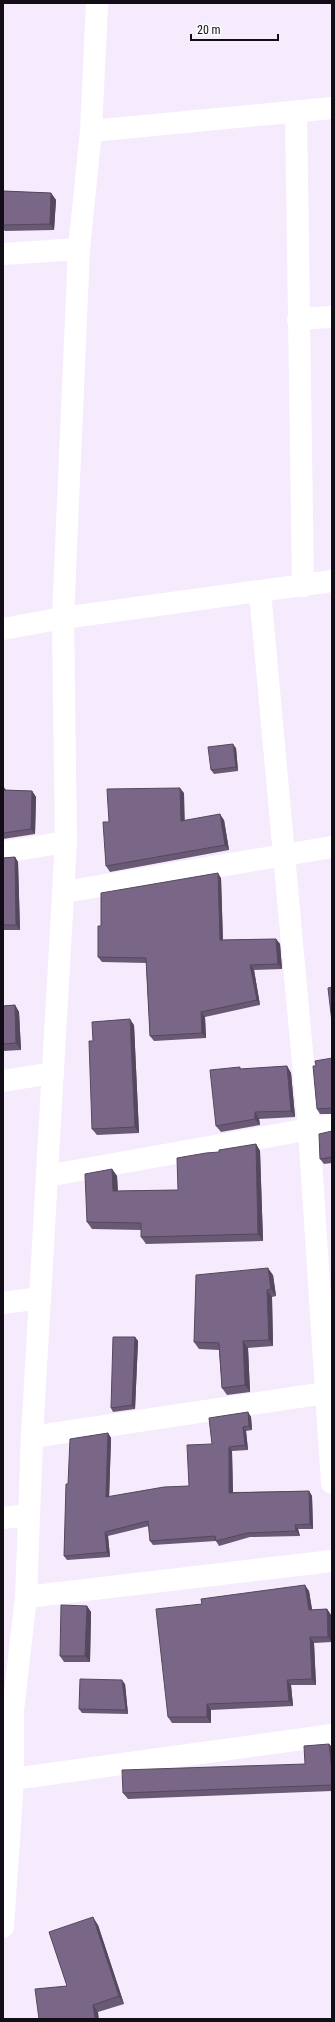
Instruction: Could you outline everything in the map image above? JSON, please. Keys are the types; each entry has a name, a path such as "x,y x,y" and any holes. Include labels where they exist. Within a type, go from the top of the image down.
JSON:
{"street":[{"path":"3,1918 13,1779 8,1711 26,1597 32,1437 64,892 66,842 63,618 79,249 91,131 97,3"},
{"path":"91,131 332,108"},
{"path":"296,112 298,319 304,586"},
{"path":"3,254 79,249"},
{"path":"298,319 332,317"},
{"path":"3,629 63,618 332,581"},
{"path":"260,592 309,1129 329,1393 332,1483"},
{"path":"3,852 66,842"},
{"path":"64,892 332,847"},
{"path":"3,1081 53,1072"},
{"path":"47,1176 332,1125"},
{"path":"3,1304 40,1298"},
{"path":"32,1437 329,1393"},
{"path":"3,1518 28,1515"},
{"path":"26,1597 332,1561"},
{"path":"13,1779 332,1735"}],"building":[{"path":"3,191 51,193 50,224 3,225"},
{"path":"233,744 236,767 211,770 208,747"},
{"path":"180,788 181,821 220,814 225,845 106,866 103,822 109,822 107,789"},
{"path":"3,790 32,791 31,829 3,833"},
{"path":"15,857 16,925 3,925 3,858"},
{"path":"218,873 220,940 276,939 278,964 250,965 257,1000 201,1012 202,1033 150,1036 146,958 98,957 98,926 101,926 101,893"},
{"path":"332,987 332,1022 328,988"},
{"path":"15,1005 16,1043 3,1044 3,1006"},
{"path":"130,1019 135,1127 92,1129 89,1041 93,1041 92,1022"},
{"path":"332,1058 332,1108 317,1109 313,1066 316,1066 315,1061"},
{"path":"287,1066 291,1111 255,1112 255,1119 216,1126 210,1070 240,1067 240,1069"},
{"path":"332,1131 332,1157 320,1159 319,1134"},
{"path":"256,1144 258,1234 141,1237 141,1223 87,1222 85,1174 112,1169 113,1191 178,1190 177,1158 219,1152 219,1150"},
{"path":"268,1268 271,1289 267,1290 269,1340 243,1341 245,1385 222,1388 219,1343 194,1342 196,1275"},
{"path":"113,1337 135,1337 132,1405 111,1408"},
{"path":"248,1412 249,1426 243,1427 245,1445 229,1447 229,1493 309,1491 310,1524 295,1525 296,1531 247,1533 216,1541 215,1536 150,1541 148,1521 105,1532 107,1552 64,1556 66,1484 68,1484 70,1439 108,1433 106,1497 164,1487 189,1486 187,1445 212,1444 209,1418"},
{"path":"305,1585 309,1610 327,1609 328,1637 310,1637 312,1679 287,1680 289,1701 207,1704 207,1717 168,1717 156,1609 202,1604 201,1599"},
{"path":"61,1605 87,1606 85,1656 60,1656"},
{"path":"80,1679 122,1680 126,1710 79,1709"},
{"path":"329,1744 332,1785 123,1793 122,1770 305,1764 304,1746"},
{"path":"93,1917 119,1996 93,2005 95,2019 39,2019 35,1989 67,1986 49,1932"}]}
